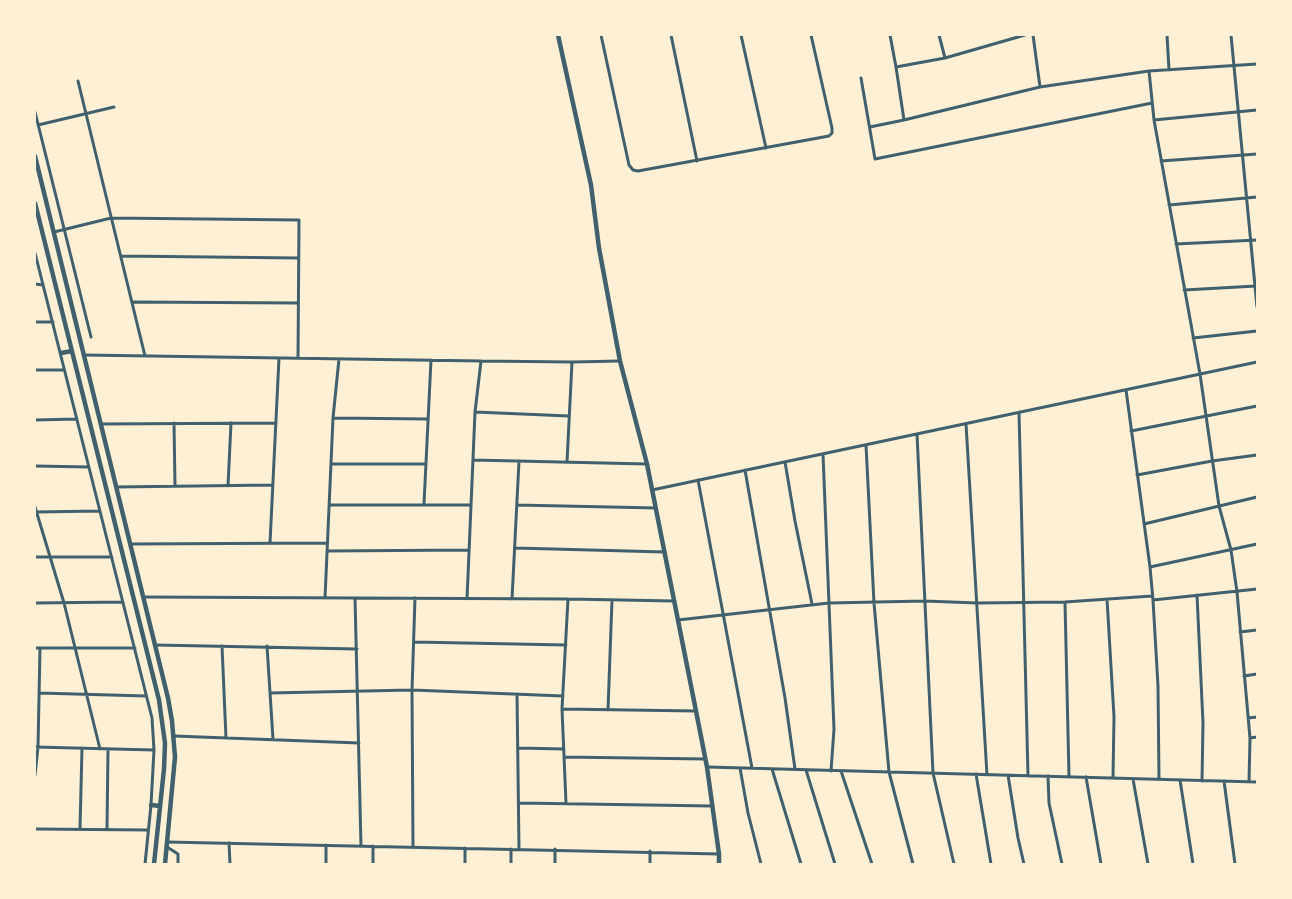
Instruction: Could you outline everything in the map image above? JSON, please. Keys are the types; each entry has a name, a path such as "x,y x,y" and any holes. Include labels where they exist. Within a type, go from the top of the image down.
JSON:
{"street":[{"path":"558,35 591,185 599,248 620,361 647,464 707,767 719,864"},
{"path":"601,35 630,165 633,170 638,172 829,136 832,133 812,35"},
{"path":"671,35 697,161"},
{"path":"742,35 766,148"},
{"path":"890,35 904,120"},
{"path":"940,35 944,58"},
{"path":"896,67 944,58 1025,35"},
{"path":"1033,35 1040,86"},
{"path":"1167,35 1170,70"},
{"path":"1231,35 1257,307"},
{"path":"870,127 1040,86 1149,71 1257,64"},
{"path":"1149,71 1154,120 1200,374 1219,506 1231,550 1237,592 1250,738 1249,782"},
{"path":"860,78 870,127 874,159 1152,103"},
{"path":"78,81 145,356"},
{"path":"38,125 114,108"},
{"path":"1154,120 1257,110"},
{"path":"35,112 91,337"},
{"path":"1161,161 1257,154"},
{"path":"35,156 168,698 174,736 174,764 165,864"},
{"path":"1169,204 1257,197"},
{"path":"35,203 159,700 165,743 155,862"},
{"path":"54,232 111,218 299,220 298,358"},
{"path":"1176,244 1257,240"},
{"path":"35,253 152,718 154,750 145,864"},
{"path":"121,256 298,258"},
{"path":"35,284 43,285"},
{"path":"1184,290 1256,286"},
{"path":"132,302 298,303"},
{"path":"35,322 53,322"},
{"path":"1193,338 1257,331"},
{"path":"61,353 72,351"},
{"path":"83,355 481,361 620,361"},
{"path":"270,543 279,358"},
{"path":"325,598 333,418 339,359"},
{"path":"424,504 431,360"},
{"path":"466,599 475,412 481,361"},
{"path":"567,462 572,362"},
{"path":"652,490 1257,362"},
{"path":"35,370 65,370"},
{"path":"1126,390 1150,567 1158,686 1160,779"},
{"path":"1131,431 1257,406"},
{"path":"475,412 569,416"},
{"path":"1019,412 1028,776"},
{"path":"88,417 96,432 99,433 102,430"},
{"path":"35,420 77,418"},
{"path":"333,418 428,420"},
{"path":"174,423 175,486"},
{"path":"228,486 232,423"},
{"path":"100,424 276,423"},
{"path":"966,424 987,775"},
{"path":"917,434 933,773 954,864"},
{"path":"866,444 874,603 889,772 913,864"},
{"path":"823,454 834,729 832,770"},
{"path":"1137,475 1257,455"},
{"path":"99,460 101,456 105,456 113,475"},
{"path":"473,460 647,464"},
{"path":"512,599 519,461"},
{"path":"785,462 812,604"},
{"path":"331,464 426,464"},
{"path":"35,466 89,467"},
{"path":"745,470 785,698 795,770"},
{"path":"698,480 752,768"},
{"path":"116,487 273,485"},
{"path":"1144,524 1257,497"},
{"path":"329,504 471,505"},
{"path":"517,505 656,508"},
{"path":"35,507 64,603 100,748"},
{"path":"36,512 100,511"},
{"path":"130,544 327,543"},
{"path":"1150,567 1257,544"},
{"path":"515,548 665,552"},
{"path":"327,551 469,550"},
{"path":"35,557 112,557"},
{"path":"678,620 829,603 925,601 977,603 1065,602 1197,595 1257,589"},
{"path":"1197,595 1203,723 1202,780"},
{"path":"143,597 674,601"},
{"path":"355,598 362,846"},
{"path":"413,846 412,690 415,598"},
{"path":"566,803 562,709 568,599"},
{"path":"1107,599 1114,717 1113,778"},
{"path":"608,710 612,600"},
{"path":"35,603 123,602"},
{"path":"1065,602 1069,777"},
{"path":"1240,632 1257,630"},
{"path":"414,642 566,646"},
{"path":"155,645 357,648"},
{"path":"222,646 226,738"},
{"path":"267,646 274,739"},
{"path":"35,648 135,648"},
{"path":"35,776 40,648"},
{"path":"1244,676 1257,674"},
{"path":"270,693 412,690 563,696"},
{"path":"39,692 146,696"},
{"path":"517,694 519,849"},
{"path":"562,709 696,711"},
{"path":"1248,718 1257,717"},
{"path":"174,736 359,743"},
{"path":"1250,738 1257,737"},
{"path":"37,747 154,750"},
{"path":"80,829 82,748"},
{"path":"518,748 564,749"},
{"path":"107,830 108,749"},
{"path":"564,757 705,759"},
{"path":"707,767 1257,782"},
{"path":"740,768 748,813 761,864"},
{"path":"772,769 801,864"},
{"path":"806,770 835,864"},
{"path":"841,771 872,864"},
{"path":"976,774 990,864"},
{"path":"1008,775 1024,864"},
{"path":"1048,776 1049,803 1062,864"},
{"path":"1086,777 1101,864"},
{"path":"1134,779 1148,864"},
{"path":"1180,780 1193,864"},
{"path":"1224,781 1235,864"},
{"path":"519,803 712,806"},
{"path":"151,805 160,806"},
{"path":"35,829 148,830"},
{"path":"167,844 229,843 413,846 719,854"},
{"path":"229,843 230,864"},
{"path":"167,844 178,854 178,864"},
{"path":"326,845 326,864"},
{"path":"373,846 373,864"},
{"path":"465,848 465,864"},
{"path":"511,848 511,864"},
{"path":"555,849 556,864"},
{"path":"650,851 650,864"}]}
